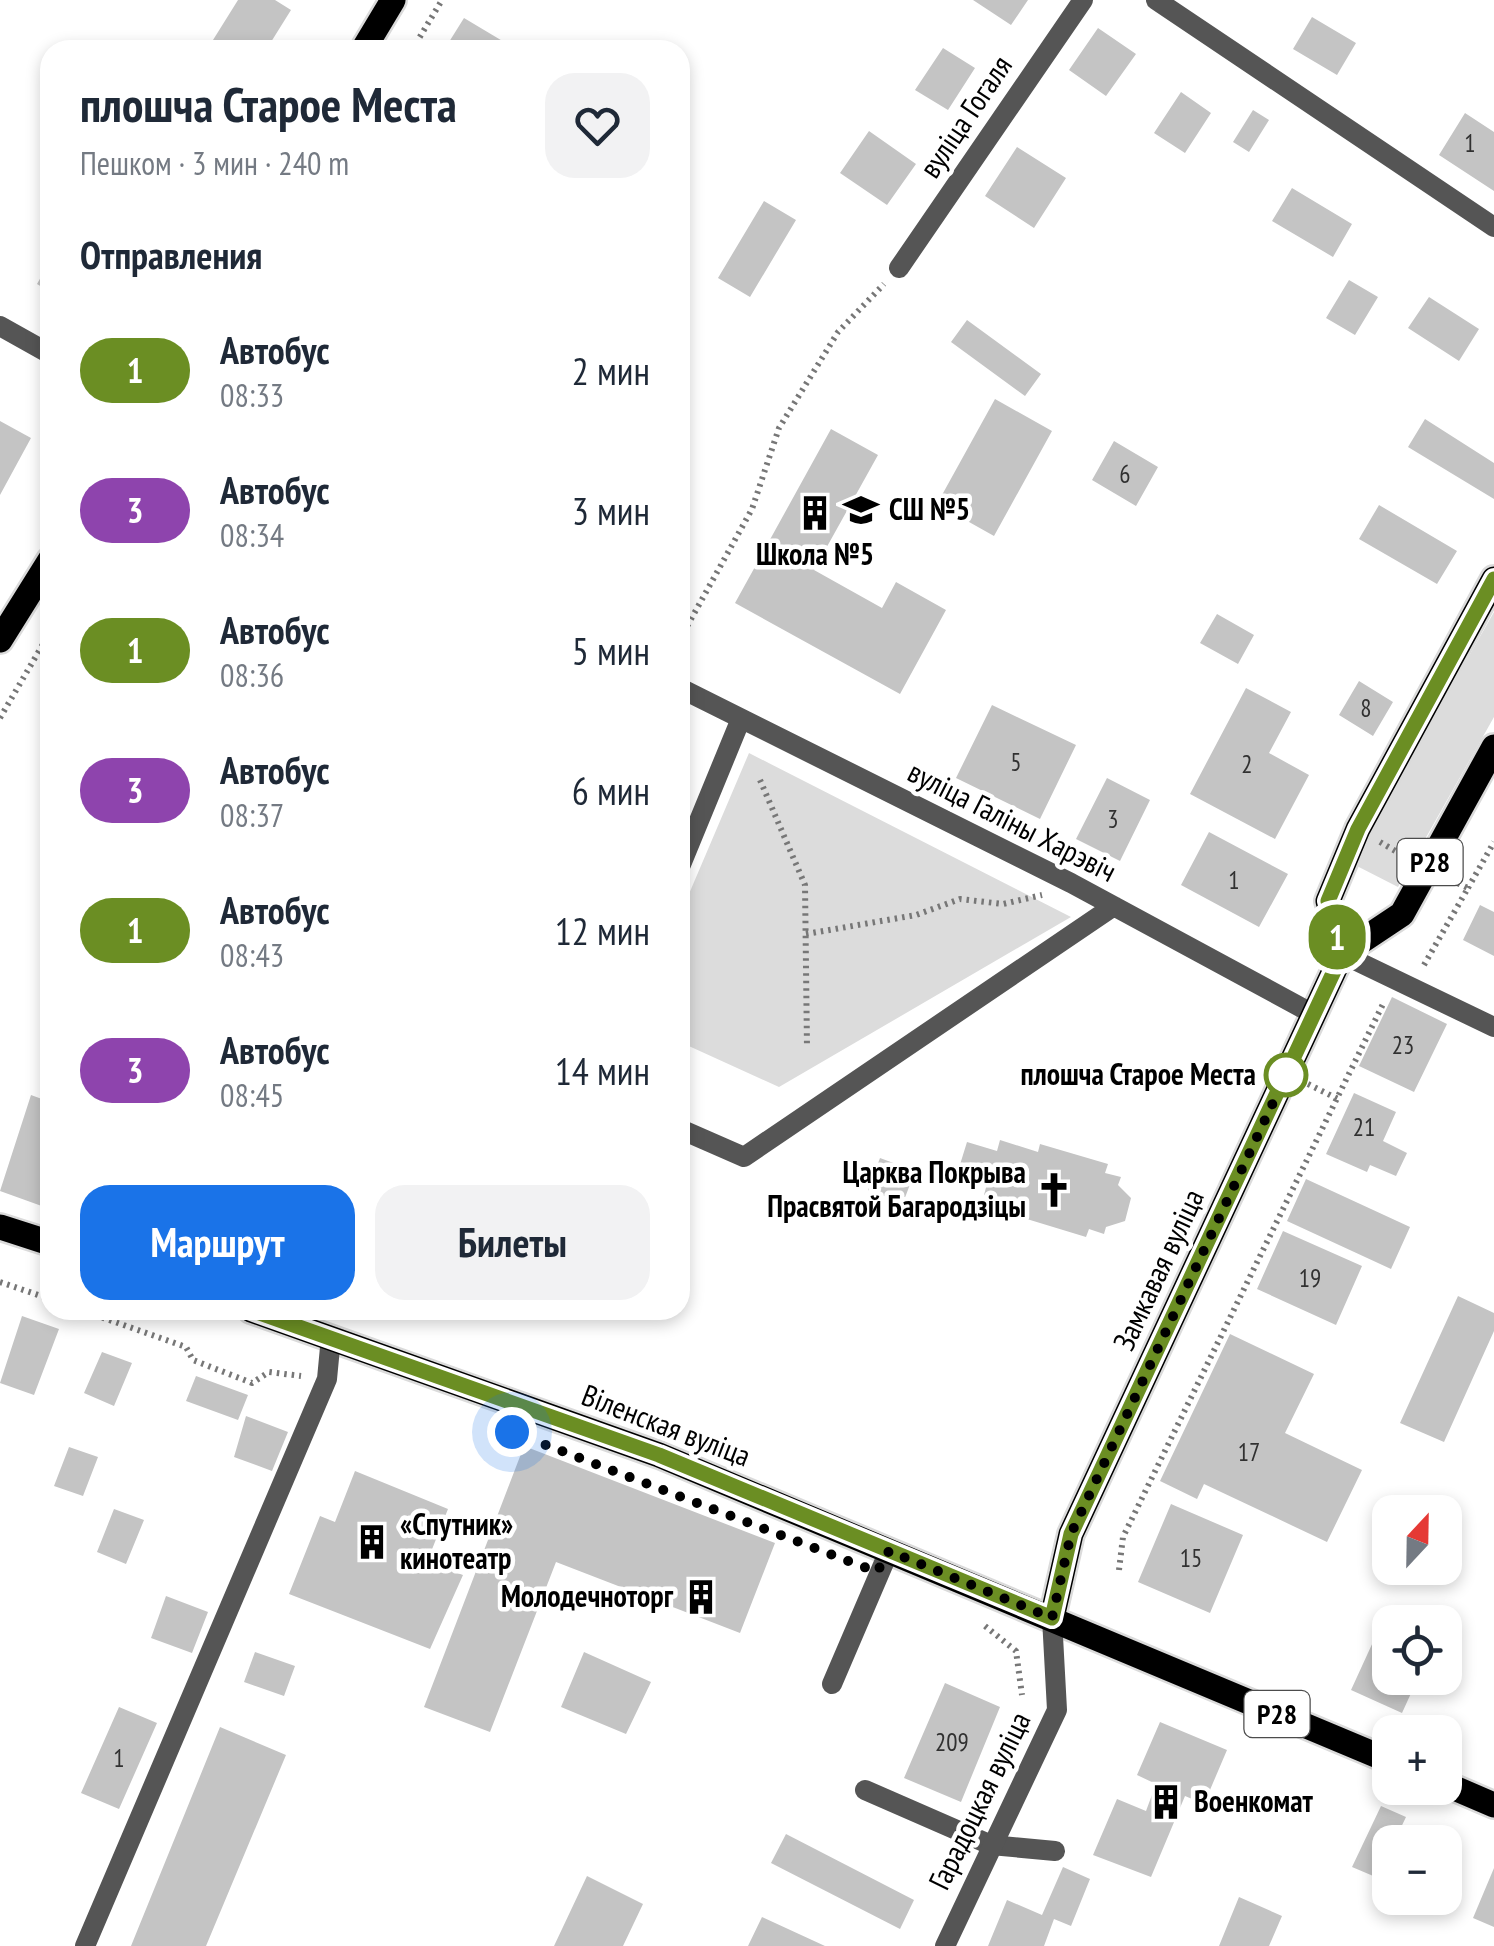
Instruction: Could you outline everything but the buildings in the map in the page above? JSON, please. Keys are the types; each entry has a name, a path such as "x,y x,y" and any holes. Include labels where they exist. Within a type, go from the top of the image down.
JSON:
{"main road":[{"path":"368,40 393,0"},
{"path":"0,640 40,576"},
{"name":"Р28","path":"1494,578 1358,829 1328,901 1342,954 1402,914 1494,748"},
{"name":"Замкавая вуліца","path":"1052,1618 1071,1534 1342,954"},
{"path":"0,1227 40,1240"},
{"name":"Віленская вуліца","path":"280,1320 659,1455 1052,1618"},
{"name":"Р28","path":"1052,1618 1372,1753"},
{"path":"1462,1791 1494,1804"}],"street":[{"name":"вуліца Гогаля","path":"899,268 1083,0"},
{"path":"1156,0 1494,227"},
{"path":"0,326 40,348"},
{"name":"вуліца Галіны Харэвіч","path":"690,694 1071,882 1315,1015"},
{"path":"690,843 740,721"},
{"path":"690,1134 744,1158 816,1104 1114,906"},
{"path":"1342,954 1494,1027"},
{"path":"85,1946 328,1379 330,1337"},
{"path":"832,1684 889,1551"},
{"name":"Гарадоцкая вуліца","path":"944,1946 1057,1710 1052,1618"},
{"path":"865,1790 991,1845 1055,1850"}],"path":[{"path":"418,40 442,0"},
{"path":"690,622 752,509 779,428 838,332 899,268"},
{"path":"0,718 40,649"},
{"path":"760,780 805,885 807,1048"},
{"path":"1358,829 1426,868"},
{"path":"1468,888 1494,842"},
{"path":"805,934 916,915 960,899 1003,904 1031,900 1071,882"},
{"path":"1118,1570 1123,1537 1338,1100"},
{"path":"0,1282 40,1296"},
{"path":"109,1320 186,1347 193,1360 252,1383 269,1372 328,1379"},
{"path":"972,1614 1016,1651 1022,1695"}],"shaded area":[{"path":"1494,612 1494,717 1398,887 1351,863"},
{"path":"749,753 1071,917 779,1087 690,1047 690,892"}],"bus line":[{"name":"1","path":"280,1320 659,1455 1052,1618 1071,1534 1342,954 1328,901 1358,829 1428,693 1494,579"}],"place":[{"name":"СШ №5","path":"861,510"},
{"name":"Школа №5","path":"815,513"},
{"name":"плошча Старое Места","path":"1286,1075"},
{"name":"Царква Покрыва Прасвятой Багародзіцы","path":"1054,1190"},
{"name":"«Спутник» кинотеатр","path":"372,1542"},
{"name":"Молодечноторг","path":"701,1597"},
{"name":"Военкомат","path":"1166,1802"}],"route":[{"path":"512,1432 581,1455 877,1572 889,1551 1052,1618 1071,1534 1286,1075"}]}
